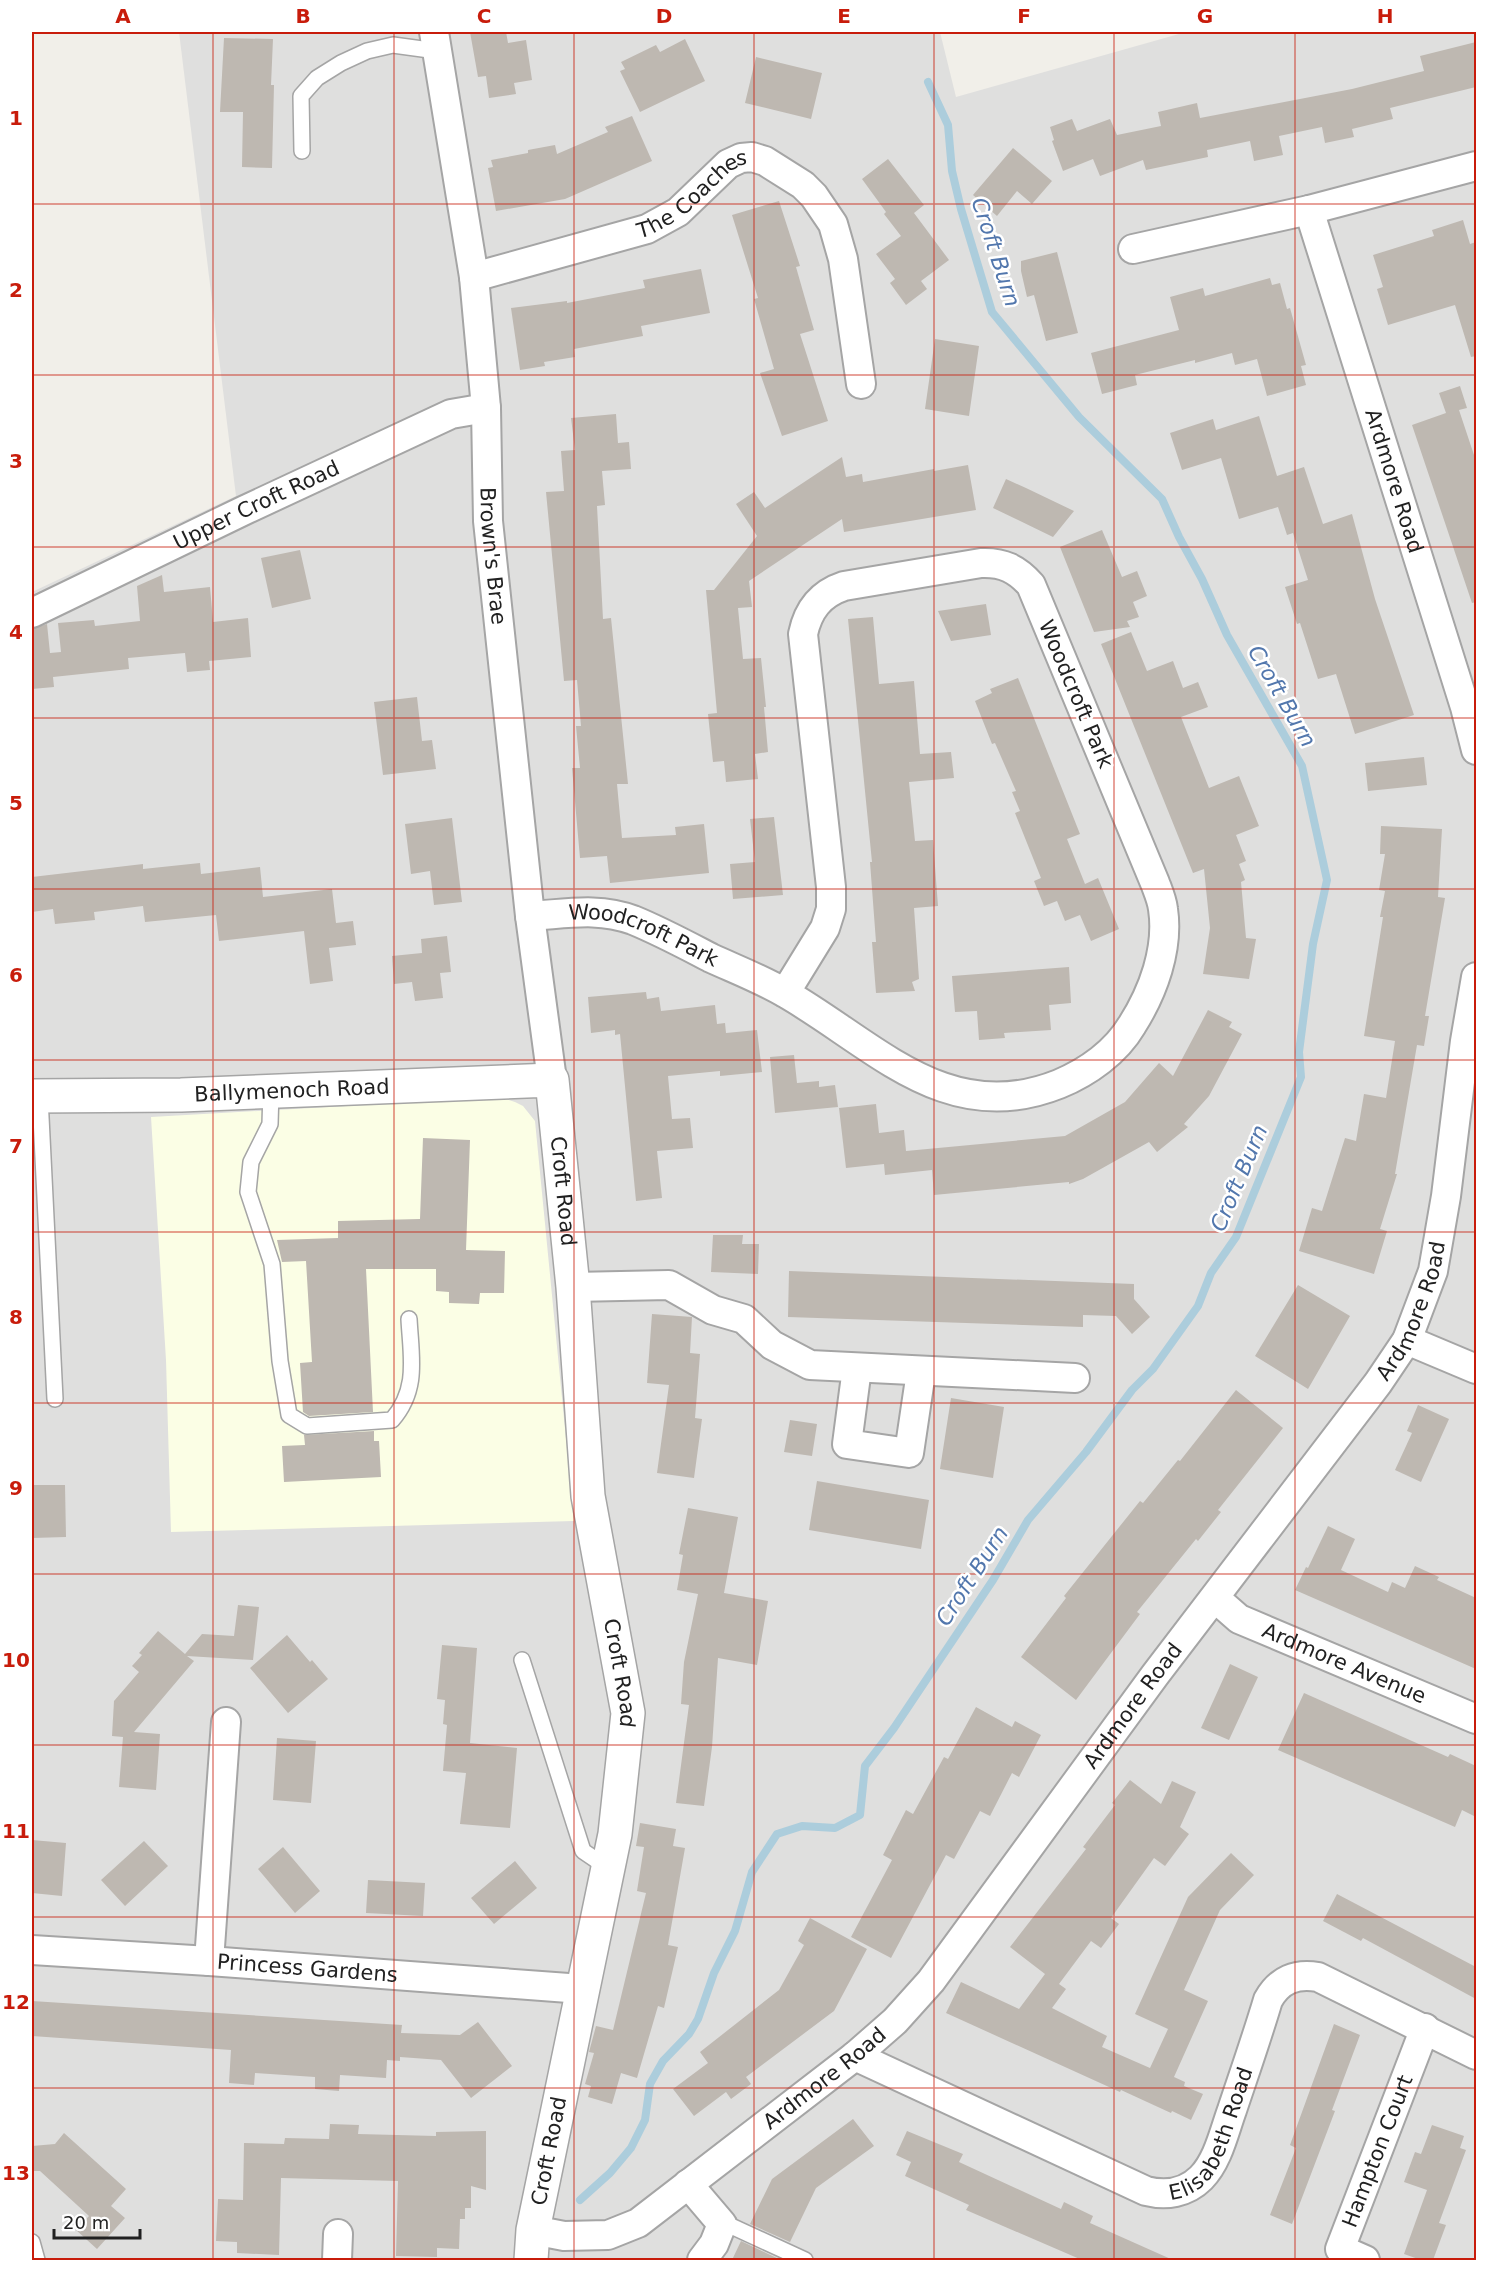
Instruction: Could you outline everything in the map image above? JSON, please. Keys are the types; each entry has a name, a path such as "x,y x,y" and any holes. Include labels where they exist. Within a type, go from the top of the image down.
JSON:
{"street":[{"name":"Brown's Brae","path":"436,41 474,277 486,408 488,521 530,916 552,1080"},
{"name":"The Coaches","path":"474,277 647,229 678,212 728,164 741,158 752,157 765,161 803,185 814,196 833,224 843,259 861,384"},
{"path":"1133,249 1309,210 1476,166"},
{"name":"Ardmore Road","path":"1309,210 1471,706 1476,750"},
{"name":"Upper Croft Road","path":"32,613 450,414 486,408"},
{"name":"Woodcroft Park","path":"530,916 600,911 633,920 784,993 917,1077 941,1088 966,1095 993,1097 1045,1090 1084,1071 1112,1050 1129,1030 1143,1008 1153,985 1165,933 1163,907 1036,597 1027,580 1012,568 1002,564 981,563 844,586 824,596 810,613 803,634 831,887 831,909 825,928 784,993"},
{"name":"Ardmore Road","path":"532,2245 564,2236 608,2235 638,2223 855,2056 895,2021 931,1981 1155,1675 1378,1383 1407,1340 1432,1271 1446,1196 1465,1041 1476,977"},
{"name":"Ballymenoch Road","path":"38,1106 271,1091 552,1080"},
{"name":"Croft Road","path":"532,2245 615,1834 628,1713 588,1496 573,1287 552,1080"},
{"path":"573,1287 669,1285 713,1310 744,1319 772,1345 810,1365 1075,1378"},
{"path":"1407,1340 1476,1369"},
{"path":"857,1368 847,1444 909,1453 921,1372"},
{"name":"Ardmore Avenue","path":"1215,1598 1239,1619 1476,1719"},
{"path":"208,1961 226,1722"},
{"name":"Princess Gardens","path":"32,1950 582,1989"},
{"name":"Elisabeth Road","path":"855,2056 1146,2191 1169,2193 1192,2186 1209,2168 1222,2138 1268,2000 1273,1992 1288,1979 1318,1977 1476,2055"},
{"name":"Hampton Court","path":"1365,2260 1340,2250 1425,2028"},
{"path":"688,2184 722,2224 714,2244 702,2260"}],"lane":[{"path":"302,151 301,96 317,78 367,51 393,45 436,41"},
{"path":"271,1091 270,1124 251,1162 248,1192 272,1264 280,1361 289,1415 307,1426 392,1420 400,1411 412,1384 409,1319"},
{"path":"32,1140 38,1106"},
{"path":"38,1106 55,1399"},
{"path":"522,1660 583,1851 608,1868"},
{"path":"718,2220 806,2260"},
{"path":"32,2242 38,2260"}],"shaded area":[{"path":"179,32 940,32 956,97 1186,32 1476,32 1476,2260 32,2260 32,592 236,496"},
{"path":"503,1098 523,1106 535,1121 574,1521 171,1532 166,1360 151,1117"}],"building":[{"path":"470,32 506,32 508,43 526,40 532,80 514,83 516,94 489,98 486,76 478,77"},
{"path":"224,38 273,39 272,168 242,167 243,112 220,112"},
{"path":"685,39 705,81 640,112 620,71 625,69 621,62 656,45 660,52"},
{"path":"1476,42 1476,87 1390,108 1393,119 1352,129 1354,137 1325,143 1322,127 1279,136 1283,155 1254,161 1250,141 1207,150 1208,157 1146,170 1143,160 1100,176 1093,159 1063,171 1052,141 1054,140 1050,127 1072,119 1077,131 1110,119 1117,135 1161,126 1158,112 1197,103 1200,118 1352,89 1424,71 1420,56"},
{"path":"756,57 822,73 811,119 745,103"},
{"path":"632,116 652,161 565,199 496,211 488,168 493,167 491,160 555,145 557,154 608,132 605,127"},
{"path":"1013,148 1052,181 1032,204 1017,191 997,216 973,195"},
{"path":"888,159 924,205 914,213 949,260 921,281 927,289 906,305 890,283 895,279 876,254 901,236 862,179"},
{"path":"779,201 800,266 796,267 814,330 800,334 828,421 782,436 760,373 774,369 754,299 758,298 732,215"},
{"path":"1463,220 1470,244 1476,242 1476,356 1471,357 1455,305 1388,325 1377,289 1383,287 1373,255 1434,236 1432,230"},
{"path":"1057,252 1078,333 1046,341 1034,295 1027,297 1021,261"},
{"path":"701,269 710,313 641,326 643,336 574,349 575,357 544,362 545,366 520,370 511,308 567,301 567,303 645,288 643,280"},
{"path":"1270,278 1272,285 1280,283 1287,309 1290,308 1306,365 1301,366 1306,385 1267,396 1257,359 1235,365 1232,353 1135,375 1137,385 1102,394 1091,353 1179,330 1170,297 1203,288 1205,296"},
{"path":"935,339 979,346 969,416 925,409"},
{"path":"1460,386 1467,408 1459,410 1476,461 1476,602 1472,603 1412,425 1446,413 1439,393"},
{"path":"616,414 618,443 629,442 631,469 602,471 605,505 597,506 603,619 611,618 628,784 617,784 622,838 676,835 675,827 704,824 709,873 610,883 607,856 580,858 572,768 580,768 576,726 581,726 577,680 564,681 546,492 564,491 561,451 575,450 571,418"},
{"path":"1259,416 1277,476 1304,467 1323,524 1352,514 1375,599 1414,715 1355,734 1336,674 1318,679 1300,623 1297,624 1285,587 1308,580 1293,533 1287,535 1278,507 1239,519 1221,458 1182,470 1170,433 1213,419 1216,430"},
{"path":"842,457 846,477 862,474 863,482 968,465 976,510 844,532 842,519 749,581 752,607 738,608 743,659 761,658 768,752 755,754 758,779 726,782 724,761 713,762 708,714 717,713 706,590 714,590 757,536 736,504 754,492 765,508"},
{"path":"1006,479 1074,511 1053,537 993,508"},
{"path":"1102,530 1122,577 1137,571 1147,596 1133,602 1139,617 1127,621 1130,627 1094,632 1060,547"},
{"path":"300,550 311,599 272,608 261,558"},
{"path":"162,575 164,592 210,587 213,622 248,618 251,657 209,661 210,670 187,672 185,653 128,658 129,669 53,677 54,687 32,689 32,629 47,624 50,653 61,652 58,623 94,620 95,626 140,621 137,586"},
{"path":"986,604 991,635 951,641 938,611"},
{"path":"873,617 879,684 914,681 920,754 951,752 954,778 909,782 915,841 933,840 938,906 914,908 919,979 912,982 915,991 876,993 872,942 876,942 870,862 872,862 848,619"},
{"path":"1131,632 1147,671 1173,661 1183,688 1198,682 1208,707 1181,717 1209,788 1239,776 1259,826 1236,835 1246,861 1239,864 1245,880 1241,882 1246,938 1256,939 1249,979 1203,974 1210,928 1204,869 1193,873 1101,644"},
{"path":"1018,678 1080,834 1067,839 1085,884 1098,878 1119,929 1091,941 1080,915 1065,921 1057,901 1044,906 1034,881 1041,878 1015,813 1020,811 1012,792 1016,791 995,743 992,744 975,701 992,693 990,689"},
{"path":"417,697 422,741 432,740 436,769 383,775 374,702"},
{"path":"1424,757 1427,785 1368,791 1365,763"},
{"path":"774,817 783,895 733,899 730,864 755,862 750,819"},
{"path":"452,818 462,902 434,905 430,871 411,874 405,824"},
{"path":"1381,826 1442,829 1438,897 1445,898 1425,1016 1429,1016 1424,1046 1417,1045 1395,1174 1397,1174 1380,1229 1387,1231 1374,1274 1299,1251 1312,1208 1322,1211 1345,1138 1356,1141 1364,1094 1386,1098 1395,1041 1364,1036 1383,917 1380,917 1385,891 1379,890 1385,854 1380,854"},
{"path":"200,863 201,874 260,867 263,897 332,889 336,923 353,921 356,945 329,948 333,981 310,984 304,931 219,941 216,915 145,922 143,906 94,912 95,920 55,924 53,909 32,912 32,877 143,864 143,869"},
{"path":"447,936 451,972 440,973 443,998 415,1001 412,982 394,984 392,956 422,953 421,939"},
{"path":"1069,967 1071,1003 1049,1005 1051,1030 1004,1033 1005,1038 979,1040 977,1011 955,1012 952,976"},
{"path":"646,992 647,999 659,997 661,1011 715,1005 717,1024 725,1023 726,1033 757,1030 762,1072 720,1076 720,1071 668,1076 672,1119 690,1118 693,1148 657,1151 662,1198 636,1201 620,1034 615,1035 615,1030 591,1033 588,997"},
{"path":"1208,1010 1232,1022 1229,1027 1242,1034 1209,1096 1184,1124 1188,1127 1157,1152 1149,1142 1083,1179 1069,1184 1069,1182 934,1195 932,1170 885,1175 884,1164 846,1168 839,1108 876,1104 879,1133 904,1130 906,1151 1065,1136 1125,1102 1159,1063 1173,1076"},
{"path":"794,1055 797,1083 819,1081 819,1087 835,1085 838,1107 775,1113 770,1057"},
{"path":"423,1138 470,1140 466,1250 505,1251 504,1293 480,1293 479,1304 449,1303 449,1292 436,1291 436,1269 366,1269 373,1412 309,1416 303,1412 300,1363 312,1362 306,1261 282,1262 277,1240 338,1238 338,1221 420,1219"},
{"path":"713,1235 743,1235 742,1244 759,1244 758,1274 711,1272"},
{"path":"789,1271 1134,1284 1134,1299 1150,1317 1132,1334 1116,1316 1083,1315 1083,1327 788,1317"},
{"path":"1298,1285 1350,1316 1308,1389 1255,1356"},
{"path":"652,1314 692,1317 690,1353 700,1354 695,1418 702,1419 694,1478 657,1473 669,1385 647,1383"},
{"path":"1236,1390 1283,1428 1218,1510 1221,1512 1198,1541 1196,1539 1137,1612 1140,1614 1076,1700 1021,1657 1066,1598 1064,1596 1140,1501 1143,1503 1178,1460 1180,1461"},
{"path":"951,1398 1004,1407 993,1478 940,1469"},
{"path":"1418,1405 1449,1419 1421,1482 1395,1470 1412,1433 1407,1431"},
{"path":"790,1420 817,1424 812,1456 784,1452"},
{"path":"374,1431 374,1441 379,1441 381,1477 284,1482 282,1446 305,1445 304,1435"},
{"path":"817,1481 929,1500 921,1549 809,1530"},
{"path":"32,1485 65,1485 66,1537 32,1538"},
{"path":"688,1508 738,1517 724,1593 768,1601 757,1665 718,1658 712,1747 704,1806 676,1803 689,1705 681,1704 684,1662 698,1594 677,1590 683,1555 679,1554"},
{"path":"1328,1526 1355,1539 1341,1570 1388,1592 1392,1582 1405,1588 1415,1566 1439,1577 1437,1580 1476,1598 1476,1669 1295,1590"},
{"path":"238,1605 259,1607 253,1660 187,1656 194,1661 134,1732 160,1734 156,1790 119,1787 123,1737 112,1736 114,1701 139,1672 132,1666 142,1655 139,1653 158,1631 185,1654 202,1634 234,1636"},
{"path":"287,1635 328,1679 288,1713 250,1668"},
{"path":"442,1645 477,1648 470,1743 517,1748 510,1828 460,1824 466,1773 443,1771 447,1725 443,1724 445,1700 437,1699"},
{"path":"1230,1664 1258,1677 1229,1740 1201,1728"},
{"path":"1304,1693 1448,1757 1450,1754 1476,1766 1476,1817 1462,1810 1455,1827 1278,1750"},
{"path":"976,1707 1012,1727 1015,1721 1041,1735 1019,1777 1012,1773 990,1816 980,1811 954,1859 946,1855 891,1958 851,1937 892,1860 883,1855 906,1810 913,1814 944,1757 948,1759"},
{"path":"277,1738 316,1741 311,1803 273,1800"},
{"path":"1130,1780 1161,1804 1172,1781 1196,1792 1180,1827 1189,1834 1165,1866 1154,1858 1111,1918 1119,1924 1101,1948 1091,1941 1059,1984 1066,1989 1052,2008 1107,2036 1102,2047 1150,2068 1168,2029 1135,2014 1188,1897 1231,1853 1254,1875 1220,1910 1184,1990 1208,2001 1174,2077 1185,2082 1184,2086 1203,2094 1191,2120 1121,2090 1120,2092 946,2013 961,1982 1019,2009 1045,1974 1010,1947 1086,1849 1083,1847 1115,1805 1112,1803"},
{"path":"640,1823 676,1829 673,1846 685,1848 668,1945 678,1947 664,2008 658,2006 637,2078 621,2073 612,2104 588,2097 591,2086 585,2084 594,2053 589,2052 596,2026 613,2030 646,1893 637,1891 644,1847 636,1846"},
{"path":"32,1840 66,1843 62,1896 32,1893"},
{"path":"144,1841 168,1866 125,1906 101,1880"},
{"path":"283,1847 320,1891 295,1913 258,1869"},
{"path":"515,1861 537,1888 494,1924 471,1898"},
{"path":"368,1880 425,1883 423,1916 366,1913"},
{"path":"1337,1894 1476,1967 1476,1999 1363,1938 1361,1941 1323,1921"},
{"path":"810,1918 867,1949 834,2011 746,2077 751,2084 731,2099 726,2092 694,2116 673,2089 708,2063 700,2052 779,1990 804,1945 798,1941"},
{"path":"32,2001 402,2025 401,2033 460,2035 478,2022 512,2066 471,2098 441,2060 400,2057 400,2061 387,2060 386,2078 340,2075 339,2091 315,2089 315,2077 255,2073 254,2085 229,2083 231,2050 32,2036"},
{"path":"1334,2024 1360,2035 1332,2110 1335,2111 1292,2224 1270,2215 1296,2148 1290,2145"},
{"path":"853,2119 874,2146 816,2188 790,2242 750,2224 772,2179"},
{"path":"330,2124 359,2125 358,2134 436,2136 436,2132 486,2131 486,2190 471,2186 471,2208 465,2208 465,2219 460,2219 459,2249 437,2248 437,2257 396,2256 398,2181 281,2178 279,2255 237,2253 237,2242 216,2241 218,2199 243,2200 244,2143 284,2144 285,2138 329,2139"},
{"path":"1432,2125 1464,2136 1460,2148 1466,2150 1439,2223 1446,2225 1433,2260 1421,2260 1404,2254 1427,2190 1404,2182 1415,2152 1421,2154"},
{"path":"907,2131 963,2154 959,2162 1061,2209 1064,2202 1093,2216 1090,2223 1173,2260 1082,2260 966,2210 969,2205 905,2176 911,2162 896,2155"},
{"path":"64,2133 126,2189 111,2206 125,2218 97,2249 76,2230 89,2216 40,2171 32,2171 32,2146 55,2144"},
{"path":"741,2241 781,2260 732,2260"}],"waterway":[{"name":"Croft Burn","path":"580,2200 610,2173 631,2148 645,2120 650,2084 663,2061 689,2034 698,2019 714,1973 735,1931 752,1872 777,1834 802,1826 835,1828 860,1815 865,1766 894,1728 993,1580 1028,1520 1086,1452 1132,1390 1153,1369 1198,1306 1211,1273 1236,1237 1301,1077 1299,1052 1313,944 1327,880 1302,766 1227,635 1162,499 1079,417 992,312 952,171 948,125 928,82"}]}
